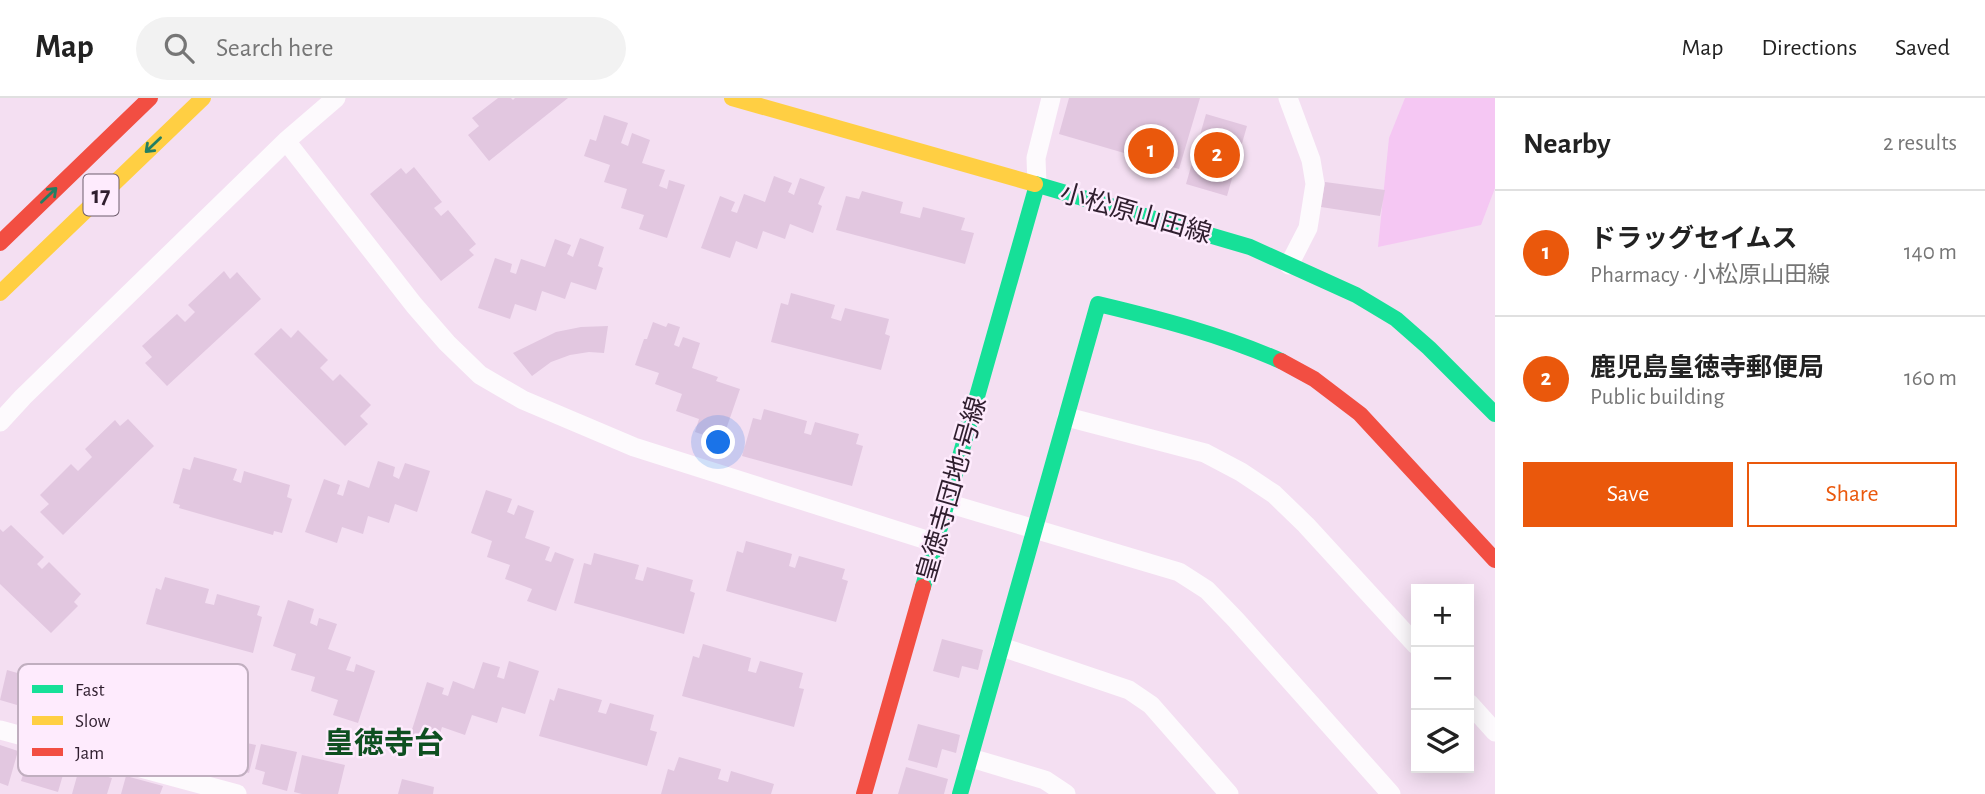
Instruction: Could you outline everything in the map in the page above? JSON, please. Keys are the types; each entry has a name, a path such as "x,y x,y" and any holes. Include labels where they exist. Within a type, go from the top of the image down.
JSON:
{"street":[{"name":"17","path":"0,243 150,98"},
{"name":"17","path":"0,293 203,98"},
{"path":"0,422 286,141 336,98"},
{"name":"小松原山田線","path":"732,98 1250,247 1356,295 1396,319 1495,414"},
{"path":"1037,185 1035,158 1051,98"},
{"path":"1288,98 1311,160 1315,184 1308,228 1289,265"},
{"path":"286,141 414,305 480,375 523,400 634,447 936,543"},
{"name":"皇徳寺団地1号線","path":"864,794 1037,185"},
{"path":"960,794 1098,304 1203,330 1248,346 1296,369 1340,397 1376,429 1495,560"},
{"path":"1067,417 1205,453 1241,472 1274,494 1306,525 1411,640"},
{"path":"947,503 1179,572 1207,590 1391,794"},
{"path":"1002,647 1129,691 1151,705 1229,794"},
{"path":"1474,709 1495,732"},
{"path":"0,730 18,735"},
{"path":"971,758 1045,780 1066,794"},
{"path":"170,776 237,794"}],"shaded area":[{"path":"1405,98 1495,98 1495,188 1481,225 1378,247 1389,138"}],"building":[{"path":"498,98 568,98 489,161 468,135 479,126 472,118"},
{"path":"1069,98 1200,98 1179,169 1059,134"},
{"path":"1206,114 1247,126 1227,196 1186,184"},
{"path":"604,115 628,123 621,143 628,146 632,133 650,140 642,163 665,170 659,186 667,189 669,180 685,185 667,238 639,229 644,215 621,208 627,189 604,182 610,165 584,156 590,139 596,141"},
{"path":"414,167 442,202 434,208 441,216 448,210 476,244 469,250 474,255 441,281 370,194 401,168 406,174"},
{"path":"774,176 792,183 788,192 794,195 800,178 825,187 818,204 822,206 813,233 790,224 785,239 763,231 757,249 736,241 730,258 701,248 720,196 735,202 731,211 737,213 744,194 765,202"},
{"path":"1325,182 1385,190 1380,216 1321,207"},
{"path":"862,191 903,202 900,213 920,218 923,207 965,218 961,230 974,233 965,264 836,230 846,196 859,199"},
{"path":"580,238 604,247 598,266 603,268 596,290 571,282 565,299 542,291 536,311 515,304 510,319 478,308 495,258 512,264 510,272 516,274 521,259 545,267 555,239 571,245 567,254 573,257"},
{"path":"224,271 230,279 237,272 261,299 167,386 145,363 152,357 142,346 177,314 185,322 195,312 188,305"},
{"path":"791,293 835,305 831,318 841,321 845,308 889,319 885,334 890,336 881,370 771,342 781,303 788,305"},
{"path":"653,322 666,327 668,323 680,327 674,345 679,347 683,337 700,343 692,368 718,377 716,381 740,389 722,441 695,432 699,419 676,411 682,394 655,384 659,373 635,365"},
{"path":"608,326 604,353 570,355 551,362 532,376 513,353 556,332 581,327"},
{"path":"281,328 291,338 298,330 328,360 320,368 333,381 340,374 371,405 360,416 368,424 345,446 254,354"},
{"path":"764,409 807,421 804,433 811,435 815,422 859,434 856,444 863,446 852,486 742,456 753,418 761,420"},
{"path":"128,419 154,446 63,535 40,512 49,504 40,495 71,464 78,471 92,457 85,449 115,420 120,426"},
{"path":"194,457 237,469 233,480 241,483 244,471 290,485 287,497 292,499 282,533 274,531 273,535 179,508 180,505 173,503 183,468 190,470"},
{"path":"378,461 395,467 393,476 399,479 405,463 430,471 417,512 395,504 389,523 368,516 363,534 342,527 337,543 305,532 324,479 340,485 337,494 343,496 348,480 369,488"},
{"path":"486,490 512,499 507,512 514,515 518,505 534,511 525,538 550,547 545,560 551,562 555,552 574,559 556,611 527,601 532,589 505,579 510,565 487,557 492,541 471,533"},
{"path":"11,525 44,557 37,564 42,569 49,562 81,594 74,602 78,606 51,633 0,584 0,529 3,532"},
{"path":"746,541 792,554 789,566 795,568 799,556 845,569 842,579 848,581 836,622 726,591 737,551 743,553"},
{"path":"594,553 639,565 635,579 643,581 647,567 693,580 690,591 695,593 684,634 574,603 584,563 591,565"},
{"path":"165,577 209,589 205,603 214,605 217,594 260,606 257,615 262,617 253,653 146,624 156,588 161,590"},
{"path":"288,600 314,609 310,623 317,626 319,618 337,624 328,649 351,657 346,670 354,672 356,664 375,671 358,723 333,715 338,700 311,691 315,677 291,670 296,654 273,646"},
{"path":"942,639 983,650 978,670 962,666 959,678 933,671"},
{"path":"703,644 751,658 748,671 756,673 760,661 803,673 799,688 804,689 794,727 682,696 693,656 699,658"},
{"path":"509,661 539,671 525,714 502,707 497,723 472,715 465,735 442,727 437,744 410,736 427,682 444,688 442,694 448,696 453,681 474,689 483,662 500,667 497,677 504,679"},
{"path":"7,670 18,673 18,705 0,700"},
{"path":"558,688 602,700 598,712 606,714 610,703 654,715 650,730 657,732 647,766 539,736 550,699 554,701"},
{"path":"918,724 960,735 956,753 942,749 937,768 908,760"},
{"path":"248,743 256,745 248,773"},
{"path":"261,744 297,752 287,791 262,784 265,772 255,769"},
{"path":"0,745 18,751 8,786 0,783"},
{"path":"302,755 345,765 338,794 294,792"},
{"path":"679,757 721,769 718,779 728,782 731,771 774,784 771,794 661,794 668,769 674,771"},
{"path":"906,767 948,779 944,794 898,794"},
{"path":"23,776 63,776 58,792 21,781"},
{"path":"77,776 112,778 107,794 72,794"},
{"path":"126,776 163,786 160,794 121,794"},
{"path":"402,779 434,787 433,794 398,794"}],"traffic: fast":[{"path":"1035,184 1250,247 1356,295 1396,319 1495,414"},
{"path":"923,587 1037,185"},
{"path":"960,794 1098,304 1191,328 1281,361"}],"traffic: slow":[{"path":"0,293 203,98"},
{"path":"732,98 1035,184"}],"traffic: jam":[{"path":"0,243 150,98"},
{"path":"1281,361 1314,379 1360,414 1495,560"},
{"path":"864,794 923,587"}],"place":[{"name":"ドラッグセイムス","path":"1151,151"},
{"name":"鹿児島皇徳寺郵便局","path":"1217,155"}],"district":[{"name":"皇徳寺台","path":"384,743"}]}
